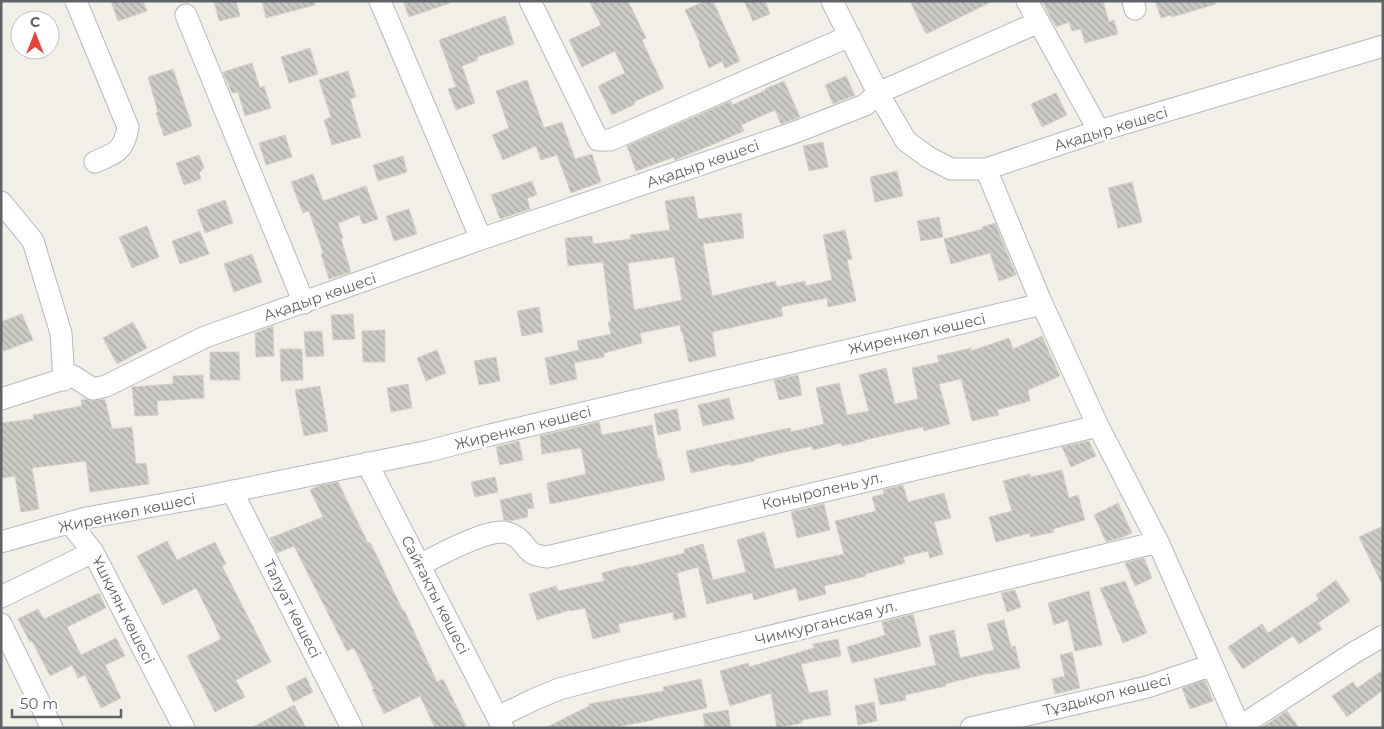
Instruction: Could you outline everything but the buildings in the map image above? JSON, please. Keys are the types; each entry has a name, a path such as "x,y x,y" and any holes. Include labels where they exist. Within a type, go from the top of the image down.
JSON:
{"street":[{"path":"76,1 128,127 126,139 117,152 95,162"},
{"path":"380,1 481,240"},
{"path":"530,1 598,140 610,140 850,36"},
{"path":"832,1 878,93 1039,22"},
{"path":"1027,1 1099,131"},
{"path":"186,15 304,303"},
{"name":"Ақадыр көшесі","path":"1,400 73,376 93,388 106,386 204,337 793,133 865,105 878,93 906,141 928,157 952,169 986,169 1099,131 1383,46"},
{"path":"986,169 1042,304 1098,426 1158,542 1240,727 1383,636"},
{"path":"1,202 33,241 61,333 64,380"},
{"name":"Жиренкөл көшесі","path":"1,542 86,518 204,497 428,451 1042,304"},
{"name":"Коныролень ул.","path":"420,565 485,535 501,532 507,532 519,538 531,552 547,557 1098,426"},
{"name":"Сайғақты көшесі","path":"367,463 500,722"},
{"name":"Талуат көшесі","path":"232,491 352,728"},
{"name":"Ұшқиян көшесі","path":"70,523 93,552 184,728"},
{"name":"Чимкурганская ул.","path":"500,722 534,699 584,682 1158,542"},
{"path":"1,597 93,552"},
{"path":"1,624 52,728"},
{"name":"Тұздықол көшесі","path":"971,728 1147,687 1212,665"}]}
